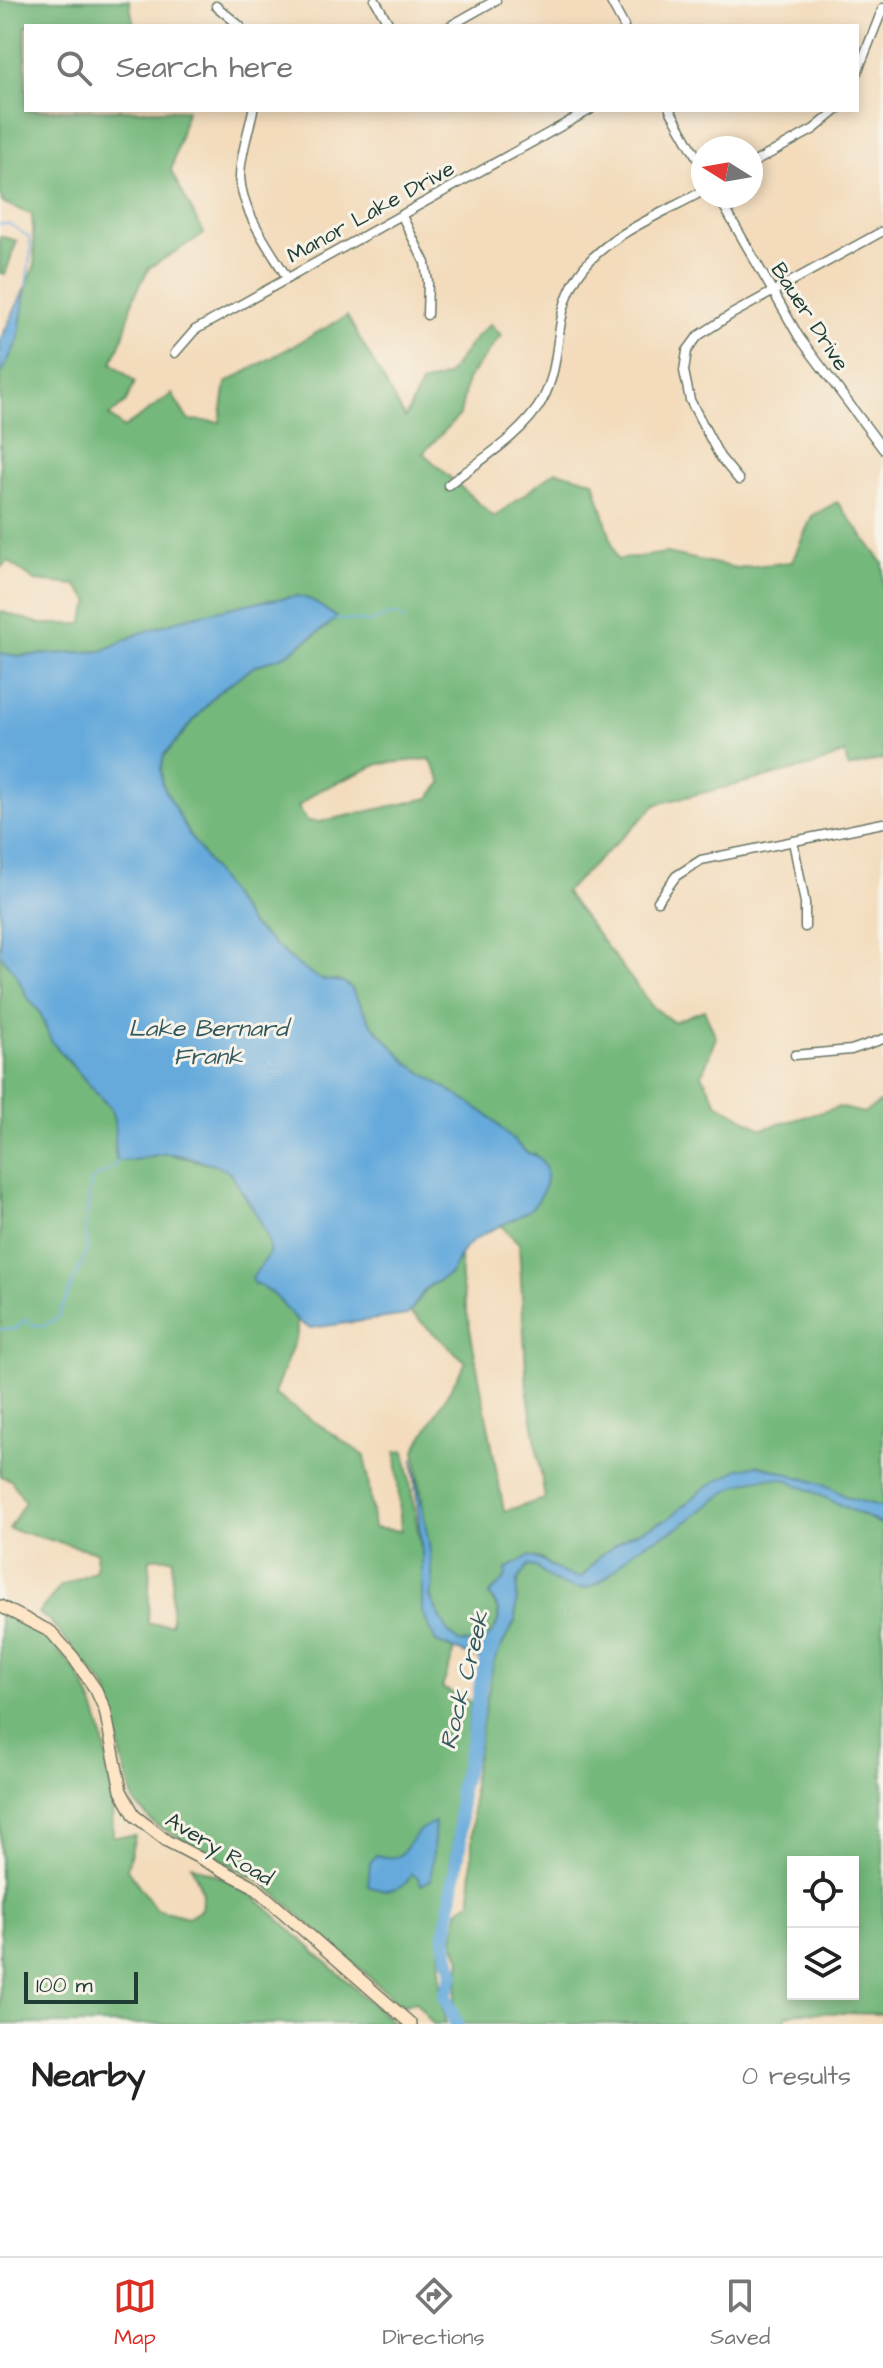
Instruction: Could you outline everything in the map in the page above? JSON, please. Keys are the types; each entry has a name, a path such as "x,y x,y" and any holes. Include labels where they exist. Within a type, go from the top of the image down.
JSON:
{"street":[{"path":"375,0 389,24"},
{"path":"454,24 496,0"},
{"path":"610,0 623,24"},
{"path":"216,6 238,24"},
{"path":"859,68 883,8"},
{"path":"253,112 240,175 242,191 251,214 287,278"},
{"name":"Manor Lake Drive","path":"175,353 195,330 586,112"},
{"path":"671,112 691,147"},
{"path":"763,157 814,129 835,112"},
{"path":"448,485 522,426 544,397 553,370 559,316 574,280 585,266 609,244 691,198"},
{"name":"Bauer Drive","path":"725,208 799,337 883,449"},
{"path":"402,216 425,263 427,315"},
{"path":"739,480 720,457 690,400 684,371 687,351 698,336 883,231"},
{"path":"658,901 676,876 701,860 883,823"},
{"path":"793,841 805,903 805,927"},
{"path":"795,1055 851,1050 883,1039"},
{"name":"Avery Road","path":"0,1606 51,1632 96,1690 105,1710 119,1783 135,1816 167,1841 253,1886 411,2024"}],"green space":[{"path":"0,0 129,0 134,24 24,24 24,112 186,112 171,171 204,234 149,268 134,297 112,363 135,382 126,402 109,416 124,428 172,394 188,420 220,422 226,383 347,316 405,418 421,384 447,376 476,337 490,324 501,335 467,380 460,415 423,453 494,517 556,471 594,481 617,560 667,553 736,568 792,562 812,516 837,502 883,563 883,759 848,768 845,753 812,766 657,804 565,892 652,1006 673,1022 704,1010 716,1037 702,1075 717,1103 762,1129 839,1107 863,1113 883,1101 883,1507 759,1465 706,1487 668,1519 628,1536 600,1556 582,1577 569,1578 541,1559 528,1556 489,1595 497,1609 498,1621 481,1644 459,1642 448,1632 430,1597 433,1584 415,1450 466,1362 410,1312 429,1287 450,1274 460,1254 461,1281 504,1511 545,1499 527,1388 519,1243 501,1226 512,1219 536,1154 527,1153 486,1114 409,1064 372,1025 351,988 343,982 321,980 303,969 250,924 188,833 162,784 164,756 217,693 255,666 286,655 328,626 332,614 311,600 298,596 251,603 160,626 102,651 19,656 0,653 0,611 41,624 82,624 90,601 76,585 35,581 8,561 0,568 0,376 18,340 26,286 35,265 32,215 2,202","holes":["430,759 442,783 429,798 319,822 307,821 298,807 316,792 379,764"]},
{"path":"0,236 17,241 5,274 0,273"},
{"path":"0,954 40,1012 45,1027 66,1059 111,1109 116,1130 115,1153 141,1159 164,1153 222,1167 230,1173 247,1199 266,1231 270,1248 253,1283 261,1285 289,1308 297,1322 297,1334 274,1394 365,1456 374,1528 401,1531 396,1452 405,1451 422,1555 422,1611 436,1642 455,1650 442,1688 471,1702 441,1938 440,1997 446,2024 433,2024 415,2001 402,2006 262,1882 154,1824 134,1802 107,1689 50,1621 38,1613 61,1586 95,1571 97,1552 9,1529 25,1502 11,1480 0,1476","holes":["150,1558 173,1558 171,1624 148,1624"]},
{"path":"773,1477 788,1480 883,1525 883,2014 798,2012 786,2016 785,2024 462,2024 454,2007 461,1959 453,1939 459,1909 471,1901 473,1778 494,1660 515,1621 518,1580 528,1566 536,1567 566,1586 615,1569 637,1548 678,1528 736,1485"},
{"path":"0,1613 33,1629 58,1650 78,1675 92,1704 109,1767 113,1836 135,1836 127,1869 156,1909 188,1917 201,1909 203,1893 191,1865 235,1883 257,1899 394,2024 0,2024"}],"water":[{"path":"26,286 18,340 0,376 0,341"},
{"name":"Lake Bernard Frank","path":"298,596 311,600 336,617 335,620 286,655 255,666 217,693 164,755 162,784 188,833 250,924 303,969 321,980 343,982 351,988 372,1025 409,1064 486,1114 527,1153 536,1156 546,1169 544,1187 535,1204 466,1247 450,1273 429,1286 407,1315 311,1328 303,1325 271,1292 253,1283 252,1278 268,1256 269,1244 261,1224 230,1173 207,1163 168,1154 116,1160 111,1109 51,1041 40,1012 0,954 0,653 19,656 102,651 138,634 185,618"},
{"path":"413,1459 429,1544 433,1584 430,1597 448,1632 459,1642 481,1644 496,1627 499,1614 489,1595 505,1579 506,1569 529,1556 568,1575 582,1577 600,1556 628,1536 668,1519 706,1487 739,1469 759,1465 883,1507 883,1525 788,1480 771,1478 742,1484 674,1530 640,1547 593,1586 565,1586 536,1567 528,1566 518,1580 515,1621 494,1660 482,1660 436,1642 422,1611 422,1555"},
{"path":"435,1822 431,1880 421,1885 418,1878 411,1874 399,1888 368,1886 370,1863 376,1855 398,1856 420,1830"}],"waterway":[{"path":"0,224 9,224 29,237 31,251 26,286"},
{"path":"334,619 372,622 396,614 405,621"},
{"path":"0,1329 16,1329 26,1319 31,1324 44,1326 58,1317 87,1251 85,1228 91,1181 113,1167 120,1158"},
{"name":"Rock Creek","path":"456,2024 445,1995 453,1973 445,1940 460,1840 460,1790 471,1748 481,1683 488,1655 495,1643"}]}
